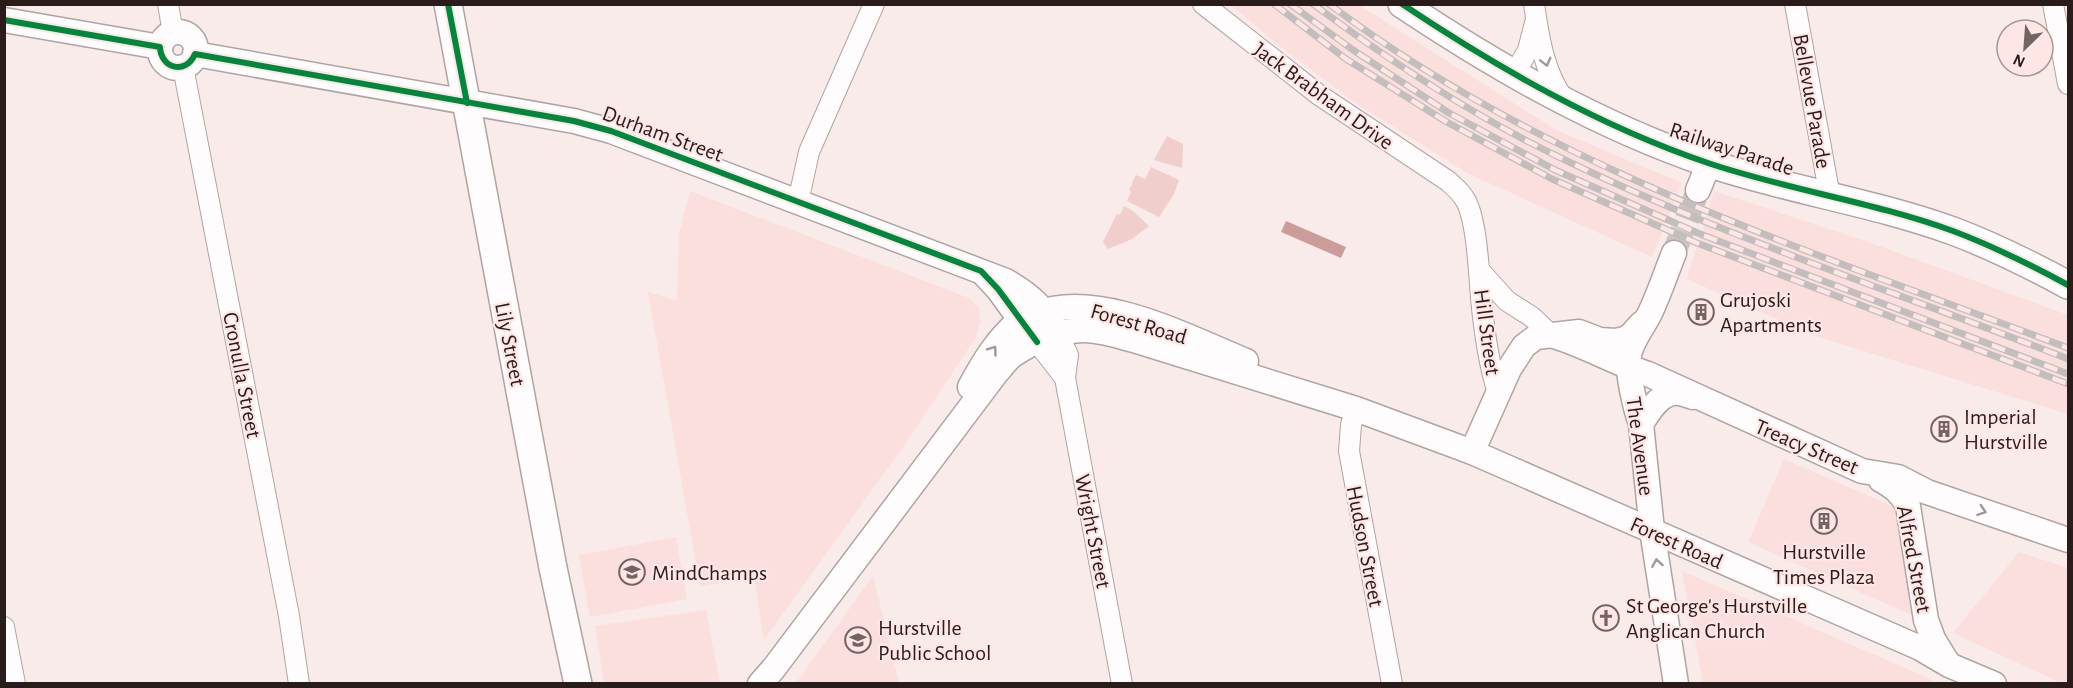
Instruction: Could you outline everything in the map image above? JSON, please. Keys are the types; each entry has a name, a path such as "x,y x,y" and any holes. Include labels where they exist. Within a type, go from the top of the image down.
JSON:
{"main road":[{"name":"Lily Street","path":"448,4 553,568 578,684"},
{"name":"Railway Parade","path":"1402,4 1514,75 1619,128 1709,163 1760,179 1954,231 2020,260 2068,285"}],"street":[{"path":"168,4 166,40 162,59 171,67 189,60"},
{"path":"798,202 809,152 874,4"},
{"name":"Jack Brabham Drive","path":"1203,4 1318,95 1448,182"},
{"name":"Bellevue Parade","path":"1796,4 1830,196"},
{"path":"2053,4 2068,84"},
{"path":"1514,75 1528,50 1535,11"},
{"path":"1535,11 1546,66 1554,85 1566,102"},
{"path":"4,20 166,40"},
{"name":"Durham Street","path":"189,60 467,103 593,126 1006,281 1024,292 1045,310"},
{"name":"Cronulla Street","path":"189,60 289,616 299,684"},
{"path":"1698,190 1709,163"},
{"name":"Hill Street","path":"1448,182 1465,198 1468,208 1480,271 1495,401"},
{"name":"The Avenue","path":"1674,253 1649,315 1629,354 1629,367 1641,424 1652,530 1676,684"},
{"name":"Durham Street","path":"981,271 998,289 1020,320 1048,338"},
{"name":"Hill Street","path":"1480,271 1496,290 1532,317 1551,335"},
{"name":"Forest Road","path":"920,472 987,357 1001,338 1020,320 1045,310 1071,306 1103,308 1137,318 1237,357 1356,409 1472,452 1920,648 1956,674 1994,684"},
{"path":"1045,310 1048,338"},
{"path":"1485,329 1500,314 1520,310"},
{"path":"1551,335 1579,332 1600,340 1616,341 1625,339 1649,315"},
{"path":"1649,315 1646,345 1653,360 1699,398"},
{"name":"Forest Road","path":"760,684 997,372 1013,355 1048,338 1085,330 1108,333 1356,409"},
{"name":"Hill Street","path":"1472,452 1515,359 1524,346 1536,337 1551,335"},
{"name":"Treacy Street","path":"1551,335 1575,342 1862,471 1898,477 1927,492 2068,540"},
{"name":"Wright Street","path":"1048,338 1065,378 1122,684"},
{"path":"1641,424 1655,404 1665,396 1675,392 1699,398"},
{"path":"1431,437 1453,433 1464,428 1495,401"},
{"name":"Hudson Street","path":"1356,409 1351,425 1349,451 1392,684"},
{"name":"Alfred Street","path":"1862,471 1893,487 1903,495 1908,506 1928,628 1956,674"},
{"path":"4,627 15,684"}],"shaded area":[{"path":"1231,5 1359,5 1556,130 1682,183 1652,257 1467,173 1357,104 1278,45"},
{"path":"1167,136 1183,144 1182,168 1154,160"},
{"path":"1151,167 1179,180 1174,194 1159,217 1127,201 1136,175 1145,179"},
{"path":"690,191 969,298 979,308 980,321 976,337 908,440 764,640 754,577 700,586 648,292 677,301 679,234"},
{"path":"1714,191 1868,242 2068,315 2068,414 1818,337 1687,279"},
{"path":"1124,206 1149,226 1132,239 1108,249 1103,242 1117,214 1120,215"},
{"path":"1286,221 1346,247 1341,258 1281,232"},
{"name":"Hurstville Times Plaza","path":"1784,459 1894,507 1916,617 1748,542"},
{"name":"MindChamps","path":"676,537 687,599 590,617 579,555"},
{"path":"2019,552 2068,568 2068,683 2061,683 1953,633"},
{"path":"1682,571 1928,678 1936,683 1703,683"},
{"name":"Hurstville Public School","path":"873,576 899,683 796,683"},
{"path":"706,610 720,683 604,683 595,626"}],"tunnel":[{"path":"1674,253 1698,190"}],"railway":[{"path":"1274,4 1346,59 1445,121 1552,179 1697,243 2068,384"},
{"path":"1290,4 1353,50 1449,113 1555,170 1700,234 2068,374"},
{"path":"1313,4 1434,88 1530,143 1563,159 1625,188 1750,240 2068,359"},
{"path":"1329,4 1414,63 1502,114 1593,160 1781,241 2068,348"}],"cycle path":[{"path":"448,4 467,103"},
{"path":"1402,4 1512,73 1628,132 1708,163 1892,212 1953,231 2012,256 2068,285"},
{"path":"4,20 160,47 165,60 174,67 186,65 195,54 574,121 611,131 981,271 998,289 1037,342"}],"place":[{"name":"Grujoski Apartments","path":"1701,312"},
{"name":"Imperial Hurstville","path":"1944,429"},
{"name":"Hurstville Times Plaza","path":"1824,521"},
{"name":"MindChamps","path":"632,572"},
{"name":"St George's Hurstville Anglican Church","path":"1606,618"},
{"name":"Hurstville Public School","path":"858,640"}]}
